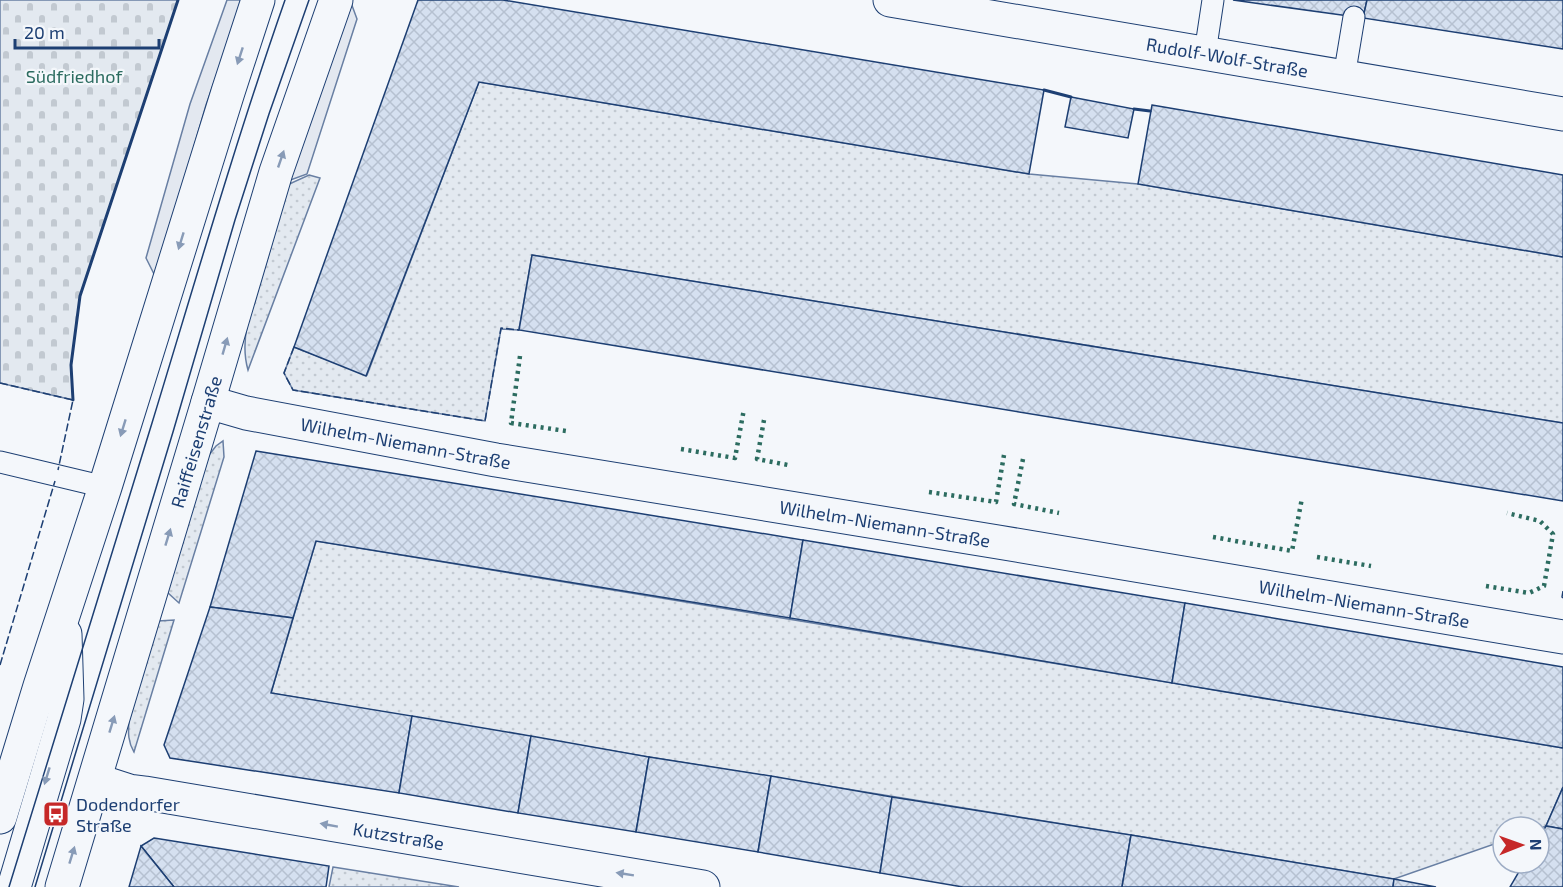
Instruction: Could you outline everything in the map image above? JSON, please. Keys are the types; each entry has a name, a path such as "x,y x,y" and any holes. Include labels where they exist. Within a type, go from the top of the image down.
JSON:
{"street":[{"path":"0,817 258,0"},
{"name":"Raiffeisenstraße","path":"62,887 276,172 336,0"},
{"name":"Rudolf-Wolf-Straße","path":"890,0 1563,114"},
{"name":"Wilhelm-Niemann-Straße","path":"208,402 246,413 496,459 1563,637"},
{"path":"14,887 64,720 67,699 64,612"},
{"path":"0,765 25,736"},
{"name":"Kutzstraße","path":"95,780 129,791 703,887"}],"lane":[{"path":"1205,53 1213,0"},
{"path":"1344,77 1354,17"},
{"path":"0,462 105,487"}],"green space":[{"name":"Südfriedhof","path":"0,0 178,0 80,296 71,365 73,400 0,383"},
{"path":"479,82 1029,174 1138,184 1563,257 1563,423 532,255 519,330 501,329 485,421 293,390 284,373 294,347 367,375"},
{"path":"309,175 320,178 248,370 245,356 247,327 287,185"},
{"path":"223,441 224,457 179,603 167,592 209,455"},
{"path":"316,541 1563,748 1563,787 1551,815 1491,815 1491,845 1394,879 271,693"},
{"path":"174,620 134,752 129,737 129,721 158,621"},
{"path":"333,867 459,887 329,887"}],"shaded area":[{"path":"227,0 243,0 206,105 156,278 146,258 190,104"},
{"path":"350,0 357,19 307,174 285,182"}],"building":[{"path":"418,0 503,0 1044,90 1029,174 479,82 366,376 294,347"},
{"path":"1233,0 1367,0 1363,18"},
{"path":"1367,0 1563,0 1563,49 1363,18"},
{"path":"1071,97 1134,109 1128,138 1065,127"},
{"path":"1152,105 1563,175 1563,257 1138,184"},
{"path":"532,255 1563,423 1563,501 519,330"},
{"path":"256,451 803,540 790,618 316,541 293,618 210,607"},
{"path":"803,540 1185,603 1172,683 790,618"},
{"path":"1185,603 1563,667 1563,748 1172,683"},
{"path":"210,607 293,618 271,693 412,716 399,793 170,758 164,745"},
{"path":"412,716 531,736 518,813 399,793"},
{"path":"531,736 649,757 636,832 518,813"},
{"path":"649,757 771,776 758,852 636,832"},
{"path":"771,776 892,797 880,873 758,852"},
{"path":"1563,787 1563,829 1551,827 1551,815"},
{"path":"892,797 1131,835 1122,887 963,887 880,873"},
{"path":"1551,827 1563,829 1563,887 1510,887 1517,875 1551,875"},
{"path":"1131,835 1394,879 1393,887 1122,887"},
{"path":"154,838 329,866 326,887 174,887 141,846"},
{"path":"141,846 174,887 129,887"},
{"path":"1394,879 1436,887 1393,887"}],"tram line":[{"path":"9,887 233,158 285,0"},
{"path":"35,887 235,220 309,0"}],"hedge":[{"path":"520,356 511,423 566,431"},
{"path":"681,449 735,458 744,409"},
{"path":"764,420 757,459 788,465"},
{"path":"929,492 996,502 1004,455"},
{"path":"1023,459 1014,504 1059,513"},
{"path":"1213,537 1292,551 1302,498"},
{"path":"1486,586 1529,593 1544,586 1553,534 1540,521 1507,513"},
{"path":"1317,557 1371,566"}],"fence":[{"path":"294,347 284,373 293,390 485,421 501,328 519,330"},
{"path":"0,383 73,400 58,470"},
{"path":"0,665 55,481"},
{"path":"1563,591 1563,598"}],"wall":[{"path":"73,400 71,365 80,296 178,0"},
{"path":"1044,90 1071,97"},
{"path":"1134,109 1150,111"}],"place":[{"name":"Dodendorfer Straße","path":"56,814"}]}
